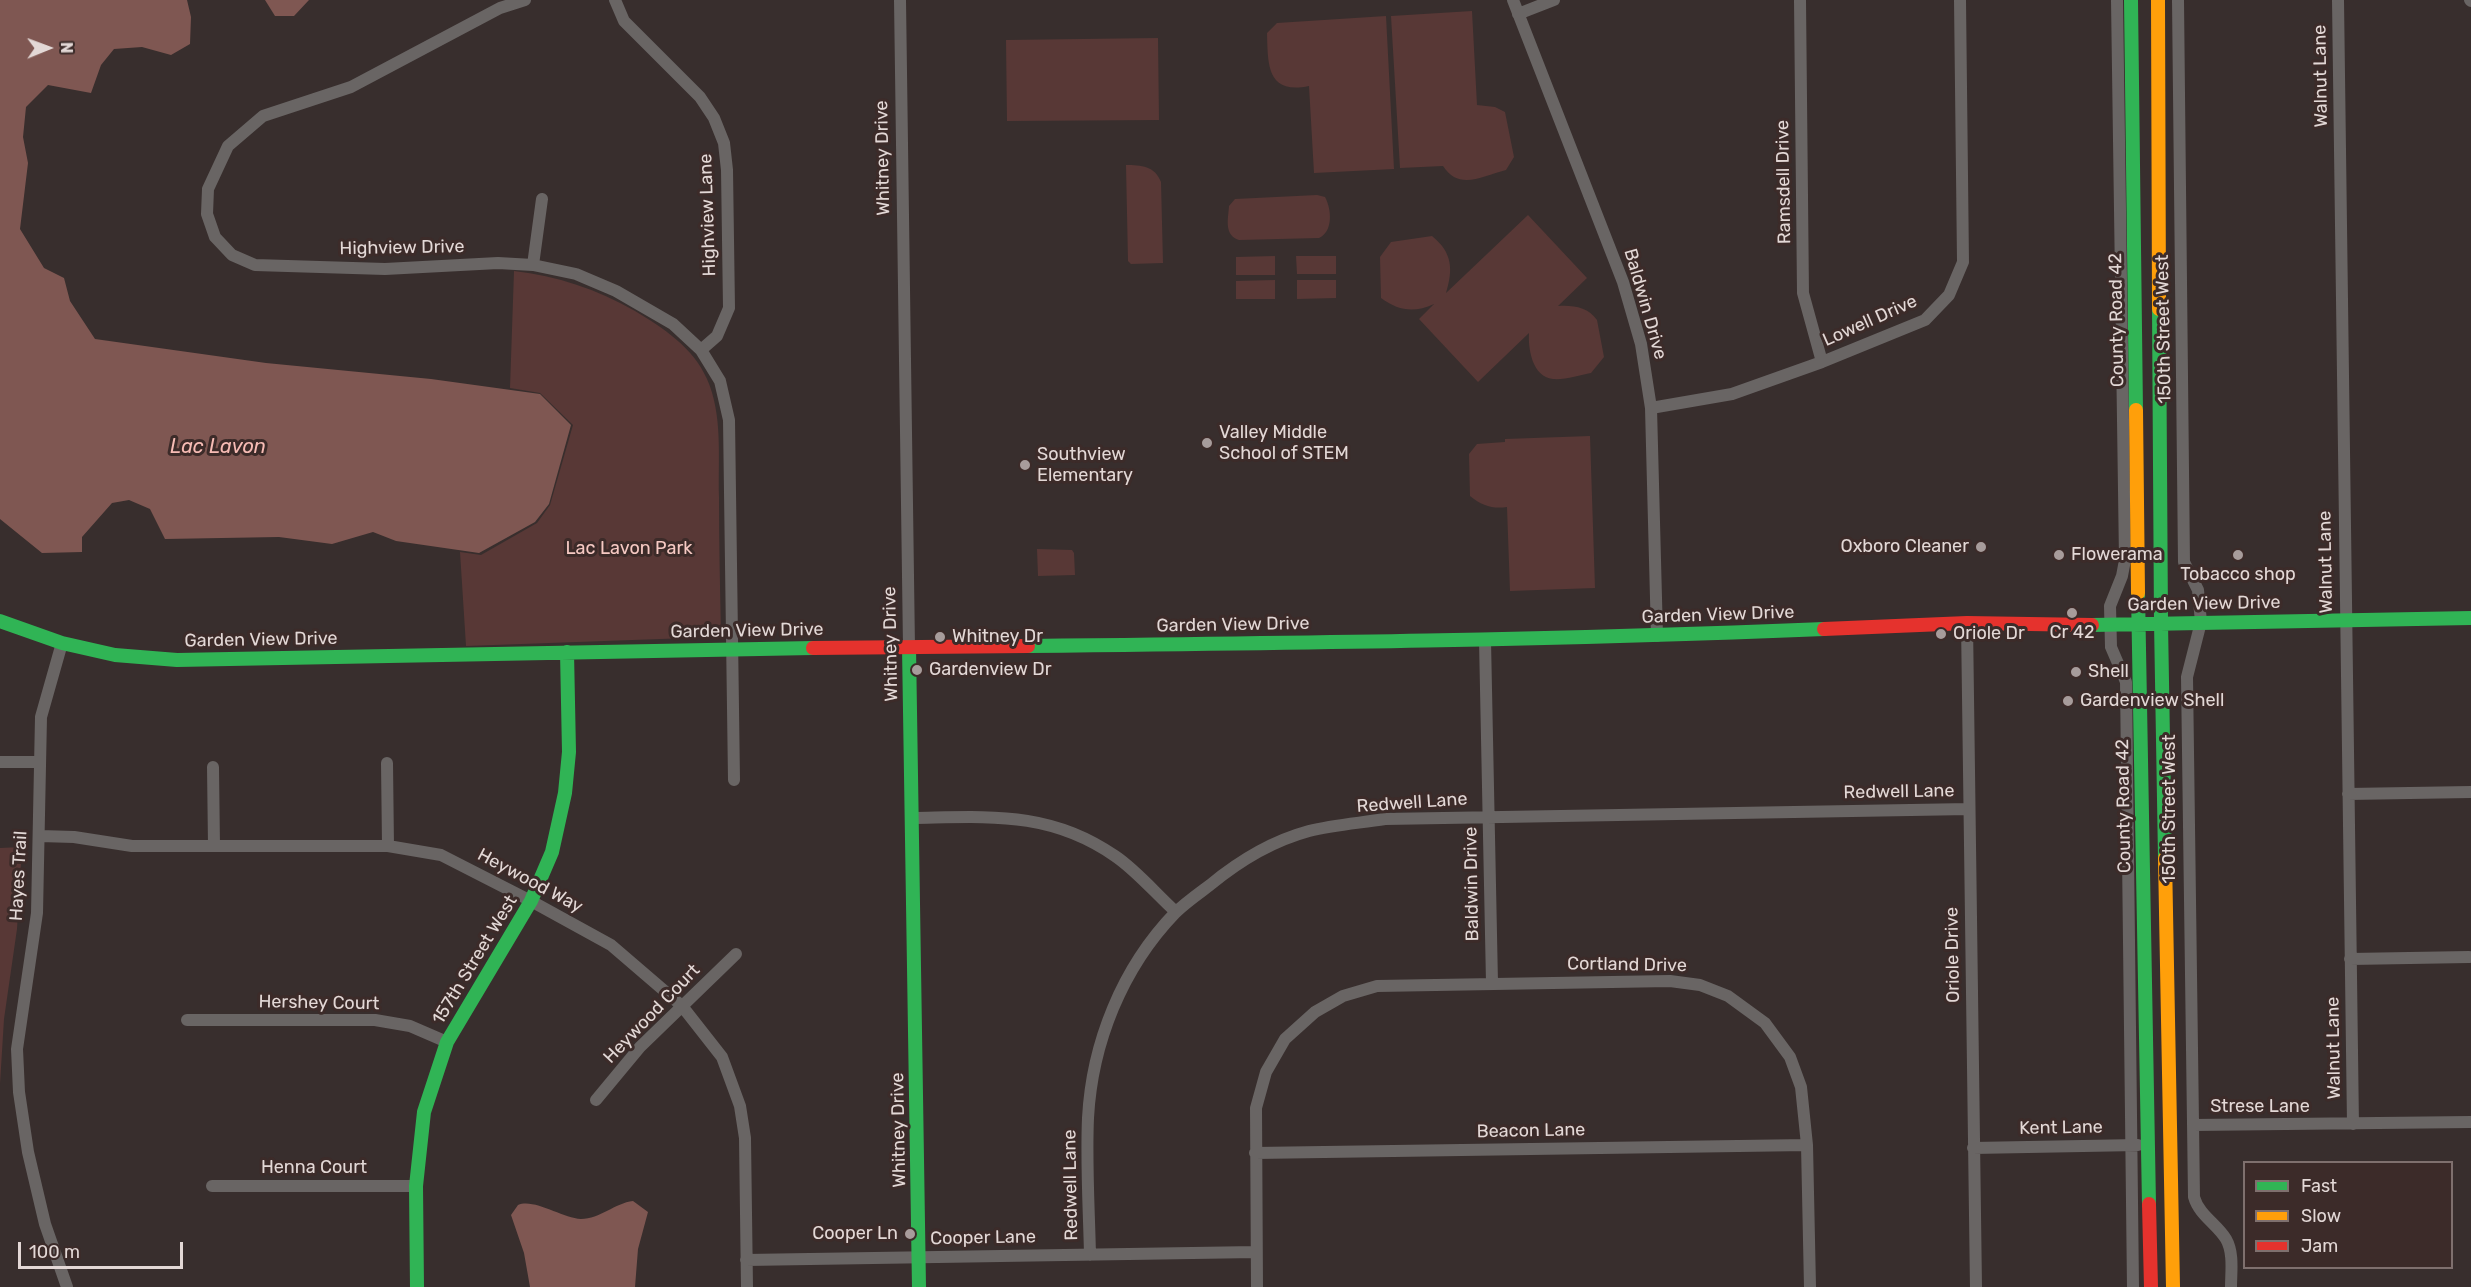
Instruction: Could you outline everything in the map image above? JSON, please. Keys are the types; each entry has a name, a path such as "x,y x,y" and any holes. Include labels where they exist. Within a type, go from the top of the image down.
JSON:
{"main road":[{"name":"County Road 42","path":"2131,0 2138,622 2151,1287"},
{"path":"2158,0 2161,622 2174,1287"},
{"name":"Garden View Drive","path":"0,621 62,642 115,655 177,660 732,649 1485,640 1657,636 1967,623 2050,626 2138,622 2471,618"},
{"name":"Whitney Drive","path":"909,647 919,1287"},
{"name":"157th Street West","path":"417,1287 416,1186 424,1112 447,1042 531,901 552,852 565,793 569,752 567,652"}],"street":[{"name":"Highview Drive","path":"525,0 500,8 351,87 263,116 228,146 208,189 207,214 215,237 232,255 255,265 385,268 498,263 533,265 576,274 616,291 673,324 701,350 720,381 729,420 734,780"},
{"name":"Highview Lane","path":"615,0 624,21 699,97 714,118 724,143 728,170 729,308 717,336 701,350"},
{"name":"Whitney Drive","path":"900,0 909,647"},
{"name":"Baldwin Drive","path":"1513,0 1623,282 1641,344 1651,408 1657,636"},
{"path":"1518,14 1554,0"},
{"name":"Ramsdell Drive","path":"1800,0 1803,293 1822,362"},
{"name":"Lowell Drive","path":"1651,408 1732,394 1822,362 1925,320 1949,295 1963,262 1960,0"},
{"path":"2117,0 2125,560 2122,576 2109,606 2111,647 2126,682 2133,1287"},
{"name":"150th Street West","path":"2178,0 2184,562 2198,590 2201,622 2187,676 2194,1197 2196,1205 2229,1244 2231,1287"},
{"name":"Walnut Lane","path":"2338,0 2353,1124"},
{"path":"533,265 542,199"},
{"name":"Oriole Drive","path":"1967,623 1976,1287"},
{"name":"Baldwin Drive","path":"1485,640 1492,983"},
{"name":"Hayes Trail","path":"62,642 41,717 37,913 17,1049 19,1092 28,1152 45,1224 67,1287"},
{"path":"0,762 39,762"},
{"path":"387,763 388,846"},
{"path":"213,767 214,846"},
{"path":"2348,794 2471,792"},
{"name":"Redwell Lane","path":"1090,1255 1088,1117 1097,1053 1111,1012 1127,977 1151,941 1176,912 1234,865 1273,844 1309,831 1385,819 1969,809"},
{"path":"911,818 1010,817 1062,828 1116,856 1176,912"},
{"name":"Heywood Way","path":"40,836 74,837 132,846 388,846 441,855 611,945 682,1006 722,1057 740,1106 745,1138 747,1287"},
{"name":"Heywood Court","path":"596,1100 640,1047 736,954"},
{"path":"2350,959 2469,957"},
{"name":"Cortland Drive","path":"1257,1287 1256,1108 1266,1072 1285,1040 1315,1012 1343,996 1377,986 1670,981 1700,985 1728,996 1765,1023 1790,1057 1800,1087 1807,1145 1810,1287"},
{"name":"Hershey Court","path":"187,1020 375,1020 410,1026 447,1042"},
{"name":"Strese Lane","path":"2193,1125 2471,1122"},
{"name":"Beacon Lane","path":"1255,1153 1807,1145"},
{"name":"Kent Lane","path":"1973,1148 2149,1145"},
{"name":"Henna Court","path":"212,1186 416,1186"},
{"name":"Cooper Lane","path":"746,1260 1256,1252"}],"green space":[{"path":"1472,11 1477,105 1495,107 1505,112 1514,157 1506,170 1472,180 1456,178 1449,174 1443,166 1400,168 1391,16"},
{"path":"1386,16 1394,169 1314,173 1309,86 1295,88 1284,86 1277,81 1269,65 1267,33 1277,23"},
{"path":"1158,38 1159,120 1007,121 1006,40"},
{"path":"1126,165 1142,166 1151,170 1161,182 1163,263 1131,264 1128,261"},
{"path":"1317,195 1325,197 1330,214 1327,231 1319,238 1239,240 1234,238 1229,231 1229,206 1235,199"},
{"path":"1528,215 1587,278 1558,306 1580,308 1589,312 1597,320 1604,357 1591,373 1562,379 1546,377 1540,373 1533,361 1529,346 1529,333 1478,382 1419,319 1434,304 1420,309 1407,309 1394,306 1381,298 1380,257 1391,242 1432,236 1444,249 1450,262 1450,277 1446,293"},
{"path":"1275,256 1275,275 1236,275 1236,257"},
{"path":"1296,256 1336,256 1336,274 1297,274"},
{"name":"Lac Lavon Park","path":"514,271 546,276 621,303 676,339 694,357 701,368 712,393 719,437 721,634 716,637 466,646 460,552 481,555 537,523 550,505 573,425 540,393 510,388"},
{"path":"1275,280 1275,299 1236,299 1236,281"},
{"path":"1297,280 1336,280 1336,298 1297,299"},
{"path":"1590,436 1595,588 1510,591 1507,507 1488,506 1470,496 1469,454 1477,444 1505,442 1505,439"},
{"path":"1037,549 1072,550 1075,575 1038,576"},
{"path":"22,847 17,929 4,1019 0,1084 0,848"}],"water":[{"name":"Lac Lavon","path":"0,0 187,0 191,17 190,44 171,55 142,47 114,49 101,65 91,93 48,85 26,107 23,137 28,163 20,229 44,268 64,278 70,301 95,339 266,363 431,379 540,394 571,425 549,504 535,522 479,553 396,541 373,532 332,544 279,537 165,539 150,509 129,500 112,503 82,537 82,552 42,553 0,519"},
{"path":"265,0 309,0 294,16 275,16"},
{"path":"633,1201 648,1212 638,1249 635,1287 530,1287 524,1253 511,1215 518,1205 532,1204 581,1219"}],"traffic: fast":[{"path":"2131,0 2136,410"},
{"path":"2159,309 2165,858"},
{"path":"2138,593 2149,1204"},
{"path":"2092,625 2471,618"},
{"path":"0,621 62,643 115,655 177,660 813,648"},
{"path":"1028,646 1526,638 1824,629"},
{"path":"909,647 919,1287"},
{"path":"417,1287 416,1186 424,1112 447,1042 531,901 552,852 565,793 569,752 567,652"}],"traffic: slow":[{"path":"2158,0 2159,309"},
{"path":"2136,410 2138,593"},
{"path":"2165,858 2173,1287"}],"traffic: jam":[{"path":"1824,629 1967,623 2092,625"},
{"path":"813,648 1028,646"},
{"path":"2149,1204 2151,1287"}],"place":[{"name":"Valley Middle School of STEM","path":"1207,443"},
{"name":"Southview Elementary","path":"1025,465"},
{"name":"Oxboro Cleaner","path":"1981,547"},
{"name":"Flowerama","path":"2059,555"},
{"name":"Tobacco shop","path":"2238,555"},
{"name":"Cr 42","path":"2072,613"},
{"name":"Oriole Dr","path":"1941,634"},
{"name":"Whitney Dr","path":"940,637"},
{"name":"Gardenview Dr","path":"917,670"},
{"name":"Shell","path":"2076,672"},
{"name":"Gardenview Shell","path":"2068,701"},
{"name":"Cooper Ln","path":"910,1234"}]}
